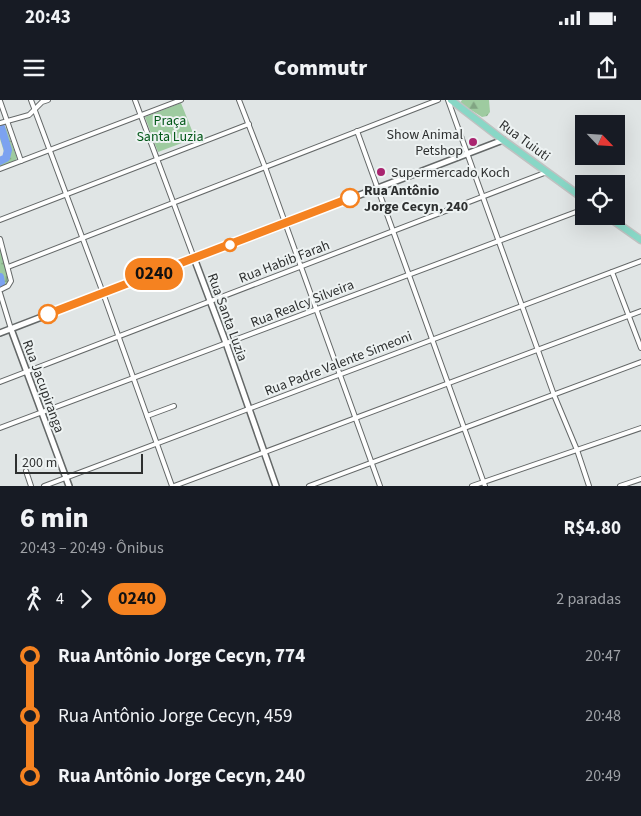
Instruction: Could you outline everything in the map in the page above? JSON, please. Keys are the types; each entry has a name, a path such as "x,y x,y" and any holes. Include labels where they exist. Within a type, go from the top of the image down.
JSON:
{"main road":[{"name":"Rua Tuiuti","path":"450,100 575,192"},
{"path":"620,225 641,240"}],"street":[{"path":"31,100 173,486 641,311"},
{"path":"3,122 29,115 42,102 48,100"},
{"name":"Rua Santa Luzia","path":"134,100 226,343 276,486"},
{"path":"0,170 181,100"},
{"path":"239,100 380,486"},
{"path":"8,267 438,100"},
{"path":"450,100 498,241 589,486"},
{"path":"0,101 3,122 21,161"},
{"path":"0,220 248,124"},
{"path":"357,131 484,484"},
{"path":"0,333 503,140"},
{"name":"Rua Habib Farah","path":"0,382 547,172"},
{"name":"Rua Realcy Silveira","path":"0,428 575,211"},
{"path":"0,239 11,283 0,291"},
{"name":"Rua Padre Valente Simeoni","path":"44,486 641,261"},
{"path":"612,272 641,348"},
{"name":"Rua Jacupiranga","path":"0,291 11,329 69,486"},
{"path":"309,486 641,362"},
{"path":"147,416 174,406"},
{"path":"472,486 484,484 641,428"},
{"path":"26,471 31,486"},
{"path":"620,486 641,479"}],"green space":[{"path":"462,100 489,100 490,112 487,116 482,117 460,103"},
{"name":"Praça Santa Luzia","path":"181,103 195,138 158,152 145,117"},
{"path":"1,125 4,125 6,128 17,158 12,163 0,167 0,159 5,157 0,139"},
{"path":"0,245 10,281 3,286 0,281"}],"waterway":[{"path":"0,124 8,150 6,158 0,161"},
{"path":"0,277 1,283"}],"bus line":[{"name":"0240","path":"48,314 350,198"}],"place":[{"name":"Show Animal Petshop","path":"473,142"},
{"name":"Supermercado Koch","path":"381,172"},
{"name":"Rua Antônio Jorge Cecyn, 240","path":"350,198"}]}
